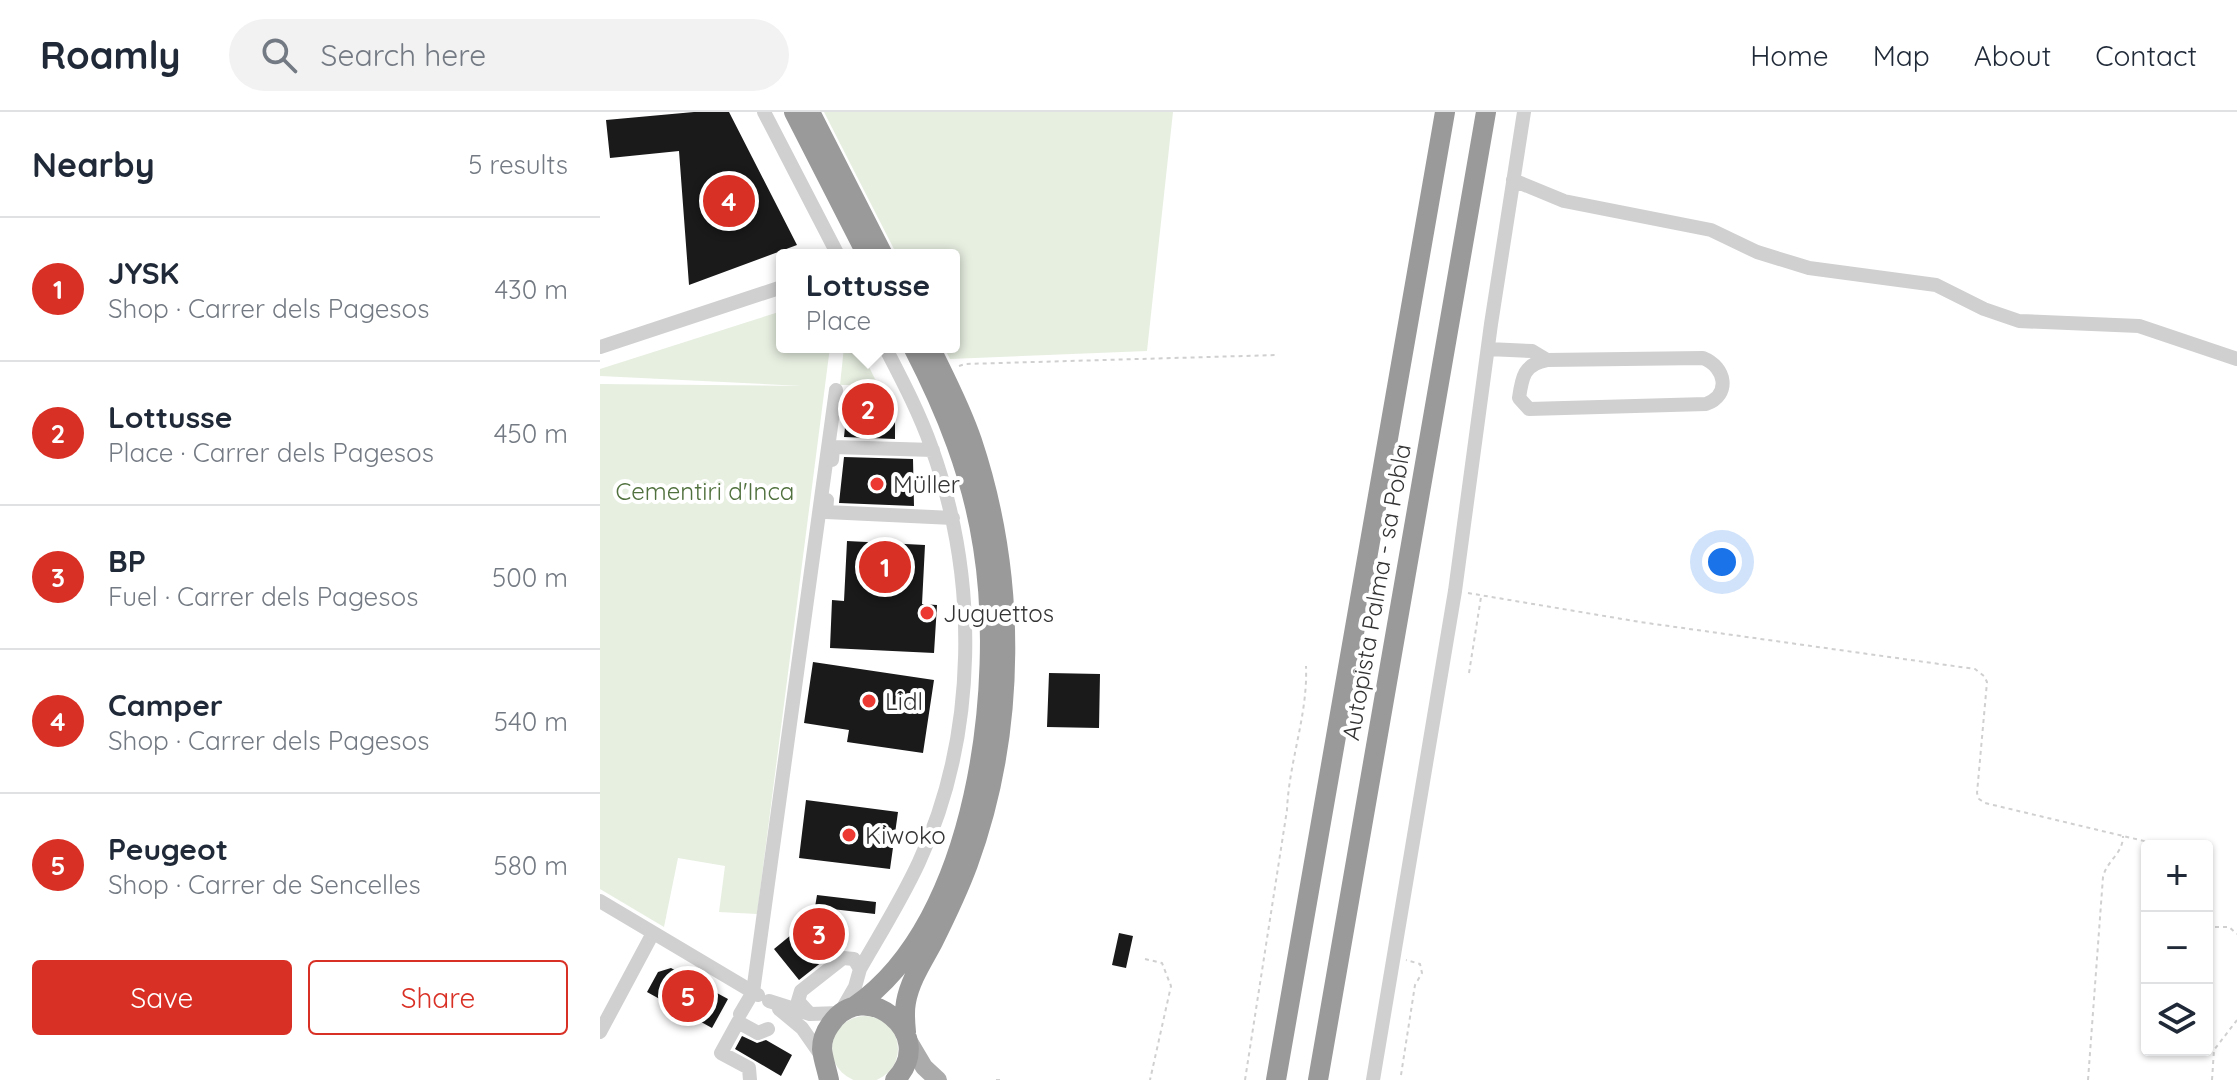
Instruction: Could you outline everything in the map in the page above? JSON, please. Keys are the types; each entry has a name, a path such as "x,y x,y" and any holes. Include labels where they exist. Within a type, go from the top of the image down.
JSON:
{"highway":[{"path":"794,112 864,249"},
{"path":"810,112 880,249"},
{"name":"Autopista Palma - sa Pobla","path":"1276,1080 1445,112"},
{"name":"Autopista Palma - sa Pobla","path":"1318,1080 1486,112"},
{"path":"829,1072 824,1039 847,1010 876,990 896,970 932,911 950,870 969,813 987,709 990,635 983,545 957,444 941,402 916,353"},
{"path":"895,1080 907,1062 905,1004 910,985 955,895 980,828 998,748 1003,699 1004,604 995,533 972,440 933,353"},
{"path":"847,1010 867,1006 888,1013 901,1024 907,1036"}],"main road":[{"path":"907,1036 924,1067 938,1080"}],"street":[{"path":"764,112 835,249"},
{"path":"1373,1080 1455,591 1524,112"},
{"path":"1513,180 1564,201 1711,230 1757,252 1809,268 1936,285 1984,309 2019,321 2139,326 2237,359"},
{"path":"600,347 776,289"},
{"path":"1488,349 1532,351 1547,360 1703,358 1719,368 1724,380 1718,398 1706,404 1529,409 1519,398 1522,376 1534,363 1547,360"},
{"path":"769,1001 810,1014 847,1010 860,969 918,864 945,791 958,729 965,673 964,597 953,518 933,450 888,353"},
{"path":"740,1014 753,992 836,390"},
{"path":"933,450 833,447 826,512 953,518"},
{"path":"600,901 769,1001 802,1028 829,1072"},
{"path":"600,1032 653,933"},
{"path":"810,1014 798,1001 801,991 843,958 854,959 860,969"},
{"path":"750,1080 749,1068 721,1053 738,1022 758,1033 768,1029"}],"path":[{"path":"943,372 965,364 1278,355"},
{"path":"1455,591 1640,622 1975,669 1987,682 1977,793 1979,799 1985,803 2142,840"},
{"path":"1469,673 1481,595"},
{"path":"1245,1080 1287,810 1288,783 1307,689 1306,666"},
{"path":"2088,1080 2103,877 2108,864 2122,848 2123,835"},
{"path":"2213,927 2229,927 2237,934"},
{"path":"1394,957 1417,963 1422,970 1415,985 1401,1075"},
{"path":"1145,959 1162,963 1171,986 1150,1080"},
{"path":"2212,1080 2214,1050 2237,1020"},
{"path":"996,1080 1002,1080"}],"green space":[{"path":"824,112 1173,112 1147,351 950,359 947,353 960,353 960,249 894,249"},
{"name":"Cementiri d'Inca","path":"776,313 776,353 829,353 757,914 719,912 725,866 678,858 664,927 600,889 600,384 802,386 600,376 600,369"},
{"path":"843,353 862,353 878,385 840,385"},
{"path":"858,1016 872,1016 884,1021 893,1030 898,1042 898,1056 893,1068 875,1081 855,1081 846,1077 837,1068 832,1056 832,1042 837,1030 846,1021"}],"building":[{"path":"729,112 797,245 776,249 776,253 689,285 679,151 610,158 606,120"},
{"path":"849,389 883,396 895,421 895,439 844,437"},
{"name":"Müller","path":"844,457 913,459 914,506 839,503"},
{"path":"847,541 925,545 922,604 937,605 934,653 830,648 832,600 844,601"},
{"name":"Lidl","path":"813,662 934,680 923,753 847,742 849,730 804,723"},
{"path":"1049,673 1100,674 1099,728 1047,727"},
{"name":"Kiwoko","path":"806,800 898,812 890,869 799,858"},
{"path":"817,895 876,902 875,914 815,907"},
{"path":"813,930 832,954 799,980 774,949 791,935 797,942"},
{"path":"1119,933 1133,936 1126,968 1112,965"},
{"path":"671,968 728,999 712,1028 647,992 658,972"},
{"path":"742,1036 757,1043 766,1040 792,1055 781,1076 735,1049"}],"place":[{"name":"Camper","path":"729,201"},
{"name":"Lottusse","path":"868,409"},
{"name":"Müller","path":"877,484"},
{"name":"JYSK","path":"885,567"},
{"name":"Juguettos","path":"927,613"},
{"name":"Lidl","path":"869,701"},
{"name":"Kiwoko","path":"849,835"},
{"name":"BP","path":"819,934"},
{"name":"Peugeot","path":"688,996"}]}
